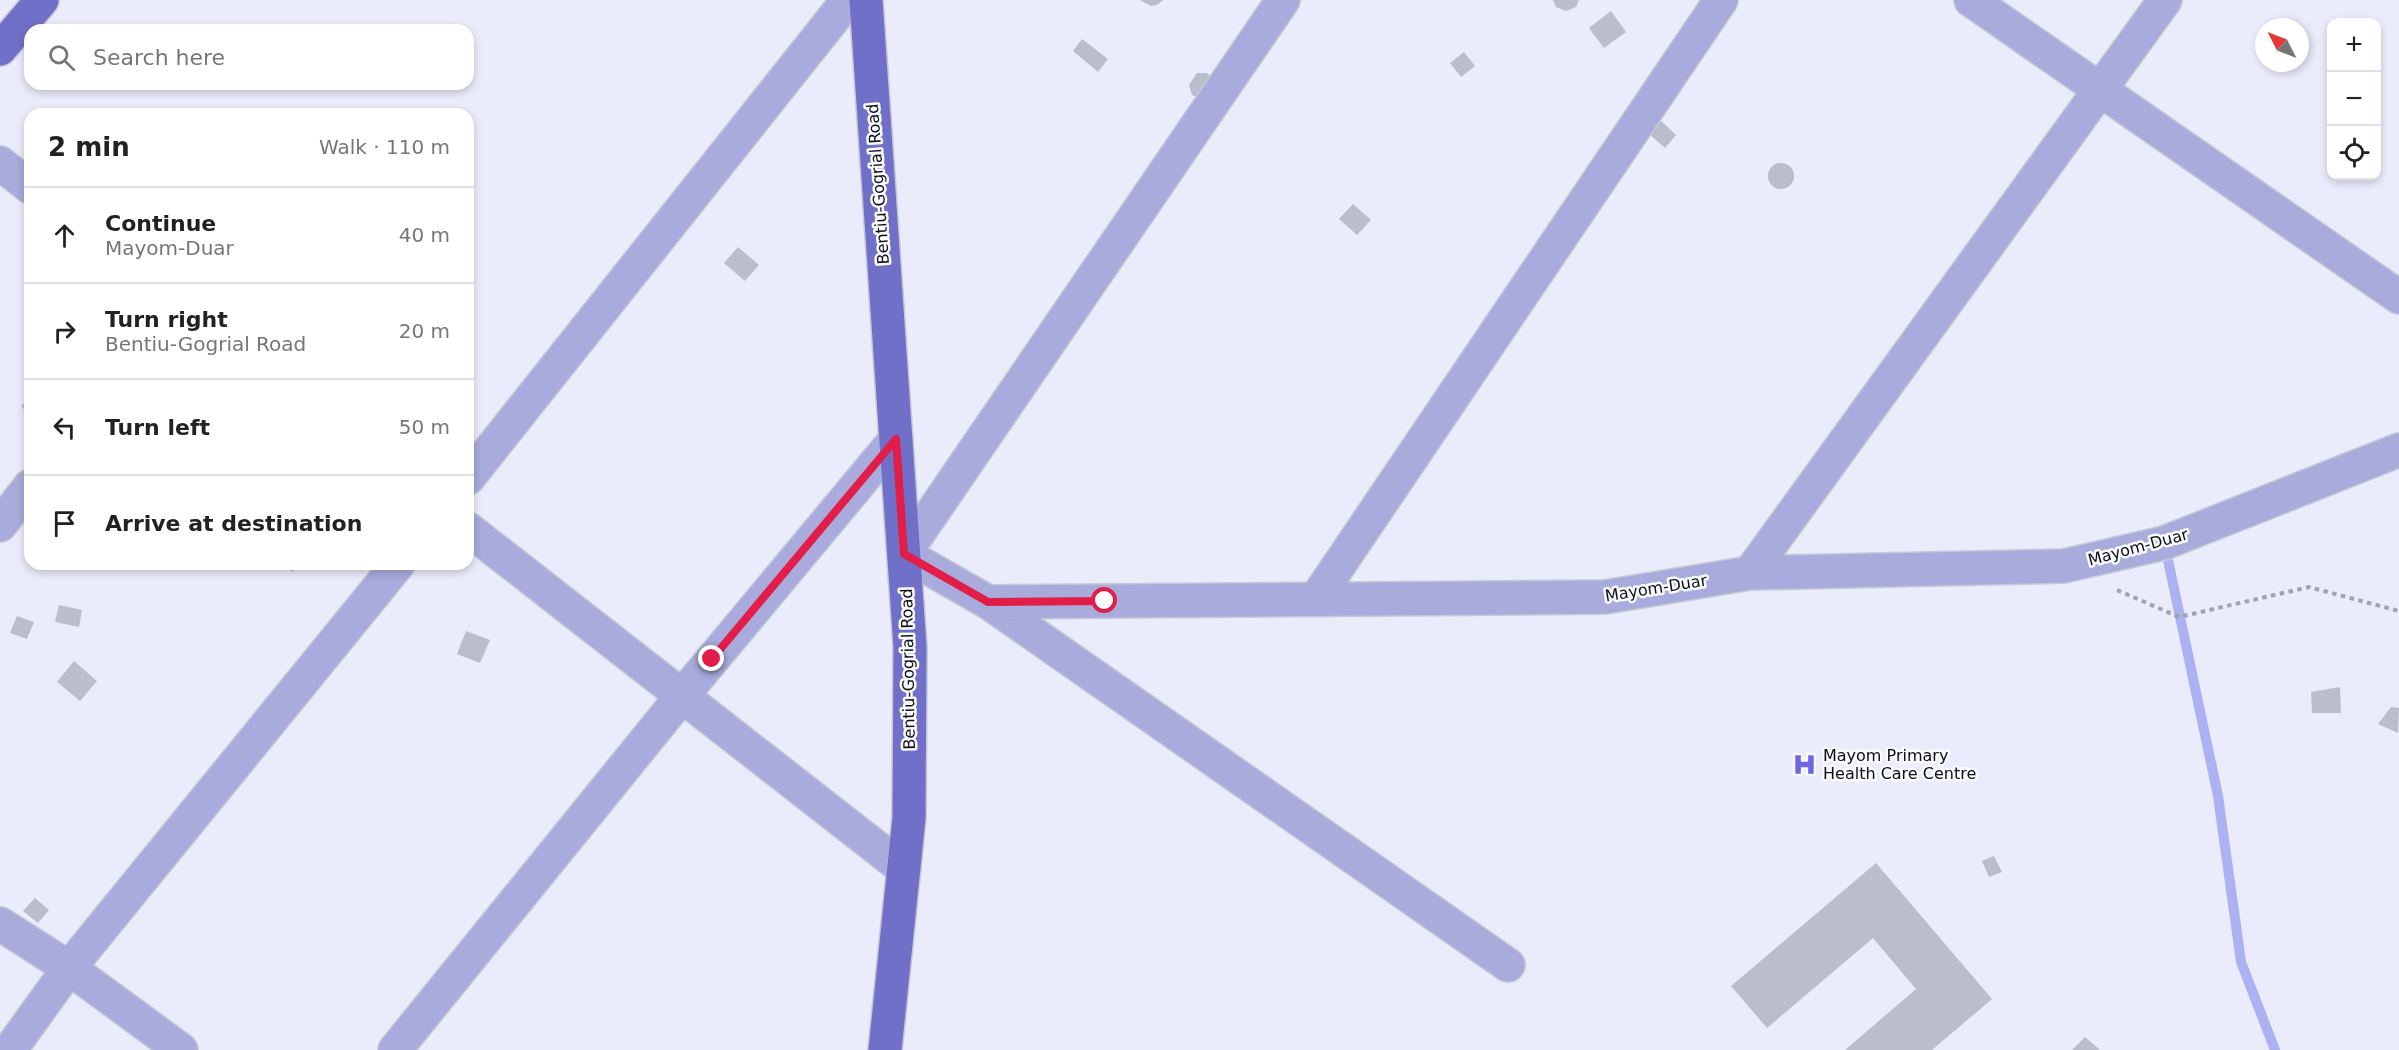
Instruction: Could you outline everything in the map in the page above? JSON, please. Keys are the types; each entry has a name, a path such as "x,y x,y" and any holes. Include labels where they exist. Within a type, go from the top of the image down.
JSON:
{"main road":[{"path":"0,49 42,0"},
{"name":"Bentiu-Gogrial Road","path":"866,0 910,657 909,818 885,1050"}],"street":[{"path":"474,470 848,0"},
{"path":"1282,0 904,554 988,602 1508,965"},
{"path":"1316,599 1721,0"},
{"path":"1971,0 2399,297"},
{"path":"1750,573 2165,0"},
{"path":"0,163 24,182"},
{"path":"396,1050 682,696 896,439"},
{"name":"Mayom-Duar","path":"988,602 1605,597 1750,573 2064,566 2164,543 2399,450"},
{"path":"0,525 24,494"},
{"path":"474,534 904,869"},
{"path":"10,1050 69,968 393,570"},
{"path":"0,924 69,968 181,1050"}],"path":[{"path":"2116,590 2179,617 2309,587 2399,611"}],"building":[{"path":"1140,0 1163,0 1151,6"},
{"path":"1553,0 1579,0 1576,7 1566,11 1556,7"},
{"path":"1611,11 1626,32 1604,48 1589,28"},
{"path":"1082,39 1108,59 1098,72 1073,51"},
{"path":"1464,52 1475,66 1461,77 1450,63"},
{"path":"1197,73 1207,73 1214,79 1202,99 1192,95 1189,85"},
{"path":"1659,119 1676,135 1665,148 1647,132"},
{"path":"1781,163 1790,167 1794,176 1790,185 1781,189 1772,185 1768,176 1772,167"},
{"path":"1353,204 1371,220 1357,235 1339,219"},
{"path":"738,247 759,265 745,281 724,263"},
{"path":"59,605 82,610 79,627 55,622"},
{"path":"17,616 34,622 27,639 10,633"},
{"path":"466,631 490,640 480,663 457,654"},
{"path":"74,661 97,681 80,701 57,682"},
{"path":"2340,687 2341,713 2312,713 2311,692"},
{"path":"2391,707 2399,708 2398,733 2378,724"},
{"path":"1994,856 2002,872 1989,877 1982,861"},
{"path":"1876,863 1992,999 1932,1050 1845,1050 1916,989 1873,938 1767,1028 1731,986"},
{"path":"35,898 49,910 38,923 23,911"},
{"path":"2085,1037 2100,1050 2072,1050"}],"waterway":[{"path":"2165,546 2218,796 2241,962 2275,1050"}],"place":[{"name":"Mayom Primary Health Care Centre","path":"1805,764"}],"route":[{"path":"712,659 896,439 904,554 988,602 1105,601"}]}
